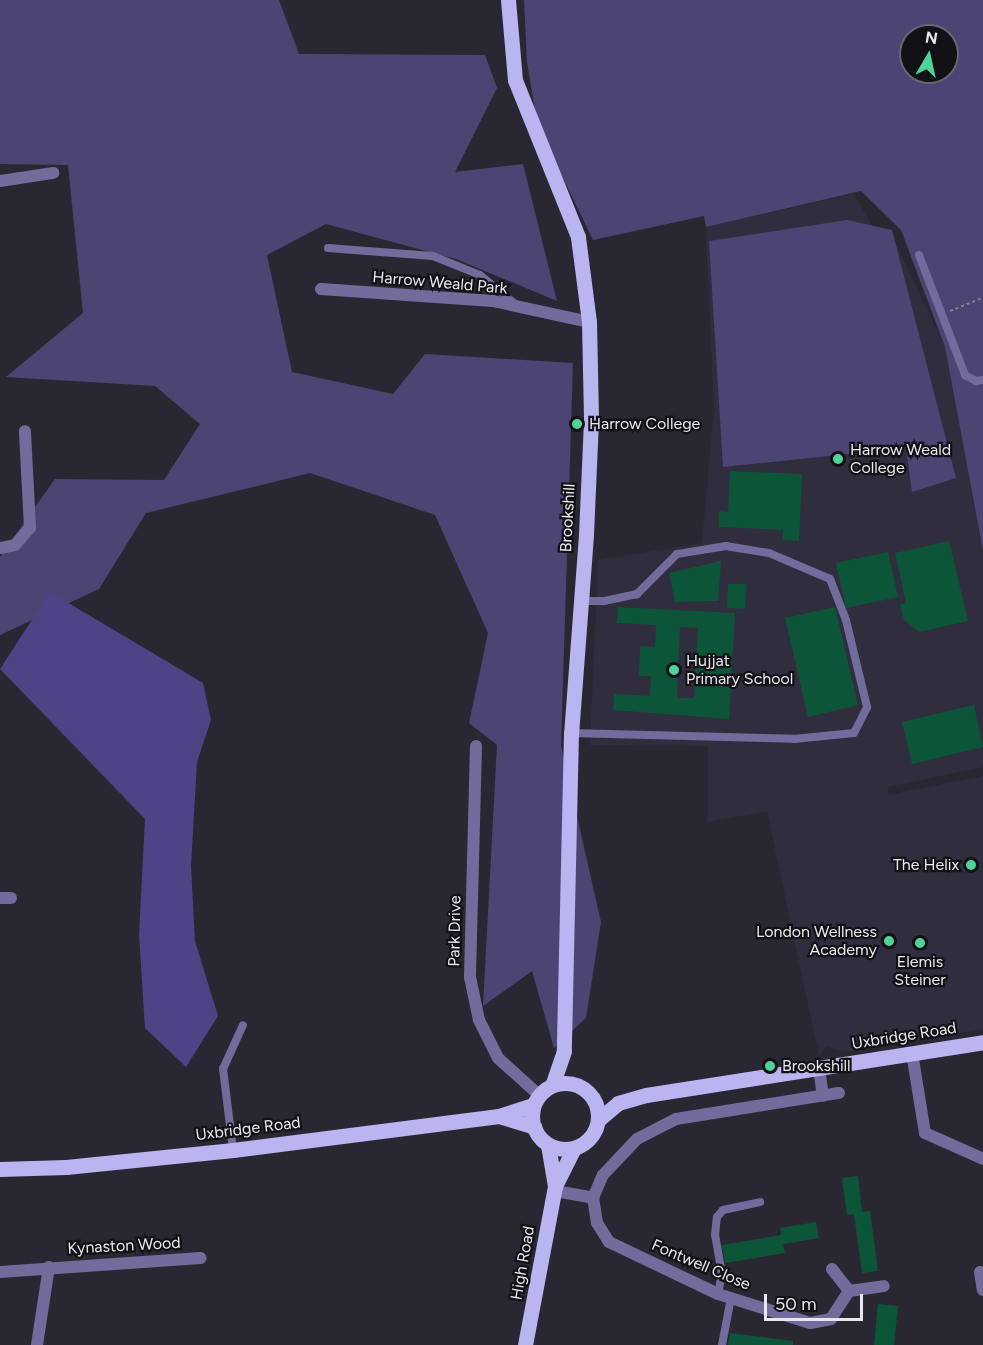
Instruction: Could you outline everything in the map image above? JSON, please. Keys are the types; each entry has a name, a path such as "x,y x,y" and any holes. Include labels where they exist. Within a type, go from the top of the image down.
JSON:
{"main road":[{"name":"Brookshill","path":"508,0 515,80 578,237 589,322 590,431 571,733 564,1051 552,1085"},
{"name":"Uxbridge Road","path":"593,1097 618,1103 674,1090 983,1042"},
{"name":"Brookshill","path":"564,1051 574,1083"},
{"path":"574,1083 593,1097 598,1120 593,1135 574,1148 548,1145 534,1127 536,1100 552,1085 574,1083"},
{"name":"Uxbridge Road","path":"0,1169 66,1167 233,1150 499,1116 536,1100"},
{"name":"Uxbridge Road","path":"598,1120 618,1103"},
{"name":"Uxbridge Road","path":"499,1116 534,1127"},
{"name":"High Road","path":"548,1145 555,1189"},
{"name":"High Road","path":"525,1345 555,1189 574,1148"}],"street":[{"path":"0,181 53,173"},
{"name":"Harrow Weald Park","path":"321,289 493,301 589,322"},
{"path":"0,548 15,544 30,528 25,431"},
{"name":"Park Drive","path":"476,746 470,977 479,1020 498,1058 536,1100"},
{"path":"912,1053 925,1133 983,1159"},
{"path":"819,1068 823,1096"},
{"path":"555,1189 593,1198 603,1175 637,1139 676,1119 838,1093"},
{"name":"Fontwell Close","path":"593,1198 597,1223 609,1242 718,1294 810,1323 831,1319 849,1291"},
{"name":"Kynaston Wood","path":"0,1272 201,1258"},
{"name":"Kynaston Wood","path":"37,1345 49,1267"},
{"path":"832,1269 849,1291 884,1286"},
{"path":"980,1272 983,1290"}],"lane":[{"path":"328,248 433,256 480,275 518,307"},
{"path":"919,255 965,375 976,381 983,380"},
{"path":"571,733 794,739 854,733 867,707 846,620 830,579 769,553 726,546 677,554 637,594 604,602 581,601"},
{"path":"233,1150 223,1069 243,1025"},
{"path":"718,1294 722,1274 715,1235 717,1217 723,1209 760,1202"},
{"path":"722,1345 731,1298"}],"path":[{"path":"942,314 983,298"}],"shaded area":[{"path":"0,0 279,0 299,54 485,55 497,88 455,172 523,164 557,301 456,259 326,224 267,255 292,372 393,394 425,354 573,363 561,746 601,922 586,1018 554,1048 532,971 483,1006 497,745 469,723 488,633 435,515 310,473 146,513 99,589 0,635 0,557 55,479 164,480 200,424 155,386 6,377 83,313 68,165 0,164"},
{"path":"524,0 983,0 983,551 945,347 901,230 861,191 706,227 704,216 593,240 545,141 535,110 527,62"},
{"name":"Harrow Weald College","path":"854,194 874,229 892,235 945,347 983,553 983,767 887,787 889,795 983,776 983,1029 844,1052 826,1046 819,1056 767,811 707,822 708,746 590,745 598,560 702,543 714,408 706,227"},
{"path":"847,220 892,230 956,478 912,492 906,448 723,467 709,241"},
{"path":"50,592 203,683 211,720 197,762 191,866 195,941 218,1016 186,1067 145,1028 139,935 145,819 0,669"}],"building":[{"path":"730,471 802,474 799,541 783,540 783,530 719,527 719,511 728,512"},
{"path":"949,541 968,621 919,632 904,620 900,604 906,603 895,553"},
{"path":"888,552 898,597 846,608 836,563"},
{"path":"721,561 718,601 675,602 669,573"},
{"path":"728,584 746,584 745,609 727,608"},
{"path":"618,607 735,613 729,719 613,710 614,694 650,696 651,676 639,676 640,646 655,647 656,625 617,623","holes":["680,627 698,628 694,698 677,698"]},
{"path":"835,607 858,705 808,717 785,618"},
{"path":"974,705 983,747 912,764 902,722"},
{"path":"858,1176 862,1212 870,1211 878,1271 862,1273 854,1214 847,1215 842,1178"},
{"path":"816,1222 819,1238 783,1244 785,1253 725,1263 722,1245 781,1235 780,1228"},
{"path":"878,1304 898,1306 894,1345 874,1345"},
{"path":"730,1333 793,1341 793,1345 728,1345"}],"place":[{"name":"Harrow College","path":"577,424"},
{"name":"Harrow Weald College","path":"838,459"},
{"name":"Hujjat Primary School","path":"674,670"},
{"name":"The Helix","path":"971,865"},
{"name":"London Wellness Academy","path":"889,941"},
{"name":"Elemis Steiner","path":"920,943"},
{"name":"Brookshill","path":"770,1066"}]}
